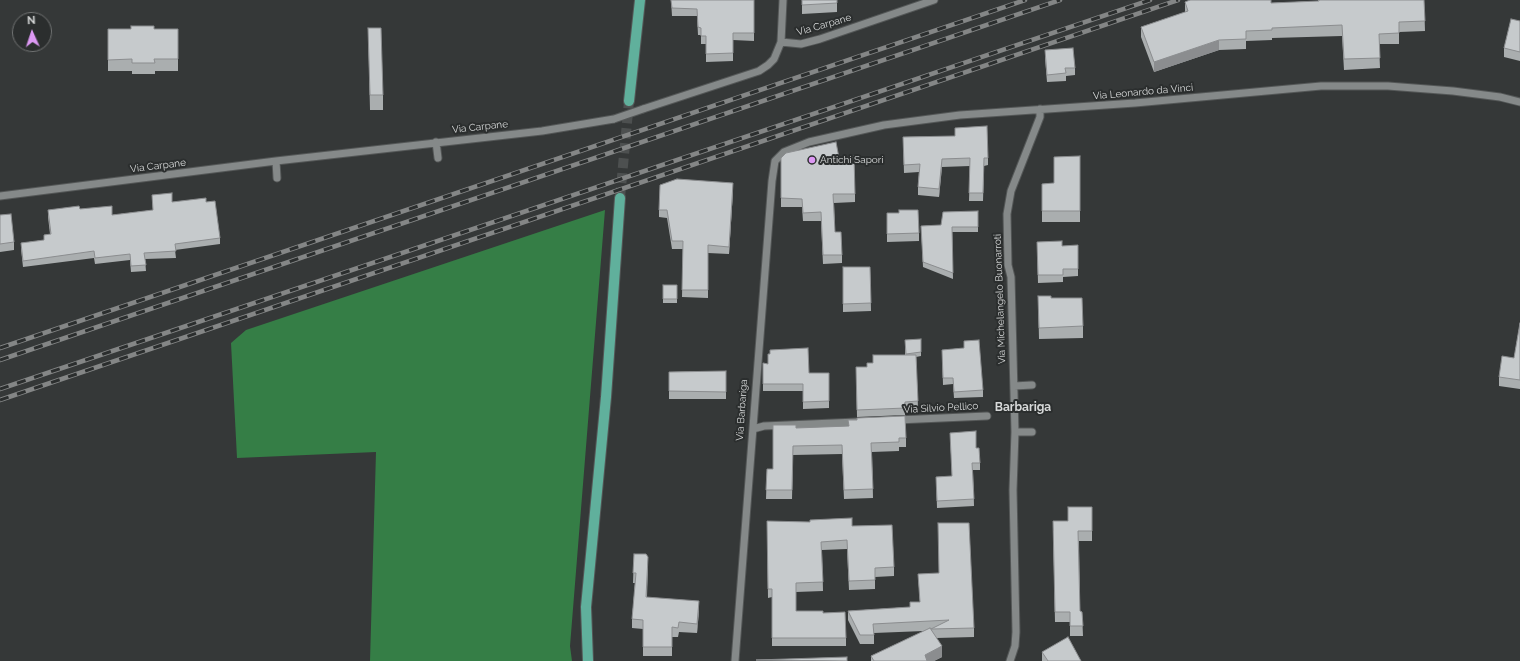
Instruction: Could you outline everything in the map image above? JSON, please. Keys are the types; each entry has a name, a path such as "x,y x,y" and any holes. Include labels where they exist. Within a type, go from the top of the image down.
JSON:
{"main road":[{"path":"630,101 640,0"},
{"path":"588,661 586,607 606,397 620,198"}],"street":[{"path":"781,42 783,0"},
{"name":"Via Carpane","path":"0,196 276,161 542,131 614,119 759,71 774,59 781,42 805,43 934,0"},
{"name":"Via Leonardo da Vinci","path":"774,161 784,152 809,142 884,125 960,115 1040,109 1055,110 1321,86 1388,86 1453,91 1500,97 1520,102"},
{"name":"Via Michelangelo Buonarroti","path":"1010,661 1015,646 1016,632 1013,490 1015,432 1011,277 1008,265 1007,214 1011,191 1040,117 1040,109"},
{"path":"436,142 438,158"},
{"path":"276,161 276,178"},
{"name":"Via Barbariga","path":"735,661 774,161"},
{"path":"1014,386 1032,386"},
{"name":"Via Silvio Pellico","path":"891,420 987,416"},
{"path":"753,429 764,426 867,422"},
{"path":"1015,432 1032,432"}],"green space":[{"path":"605,210 570,646 572,661 370,661 376,452 237,458 231,343 246,330"}],"building":[{"path":"671,0 754,0 754,33 733,33 733,53 706,54 706,36 701,36 701,28 698,27 697,9 672,8"},
{"path":"802,0 837,0 837,3 802,5"},
{"path":"1190,0 1271,0 1271,3 1319,0 1424,0 1425,21 1399,22 1399,33 1379,34 1380,58 1344,59 1342,25 1272,28 1272,30 1246,31 1246,39 1219,40 1154,62 1141,27 1188,11 1185,2"},
{"path":"1511,19 1520,21 1520,52 1504,48"},
{"path":"131,26 154,26 154,29 178,29 178,59 154,59 155,63 132,63 132,59 108,60 108,29 131,29"},
{"path":"368,28 381,28 383,95 370,95"},
{"path":"1073,48 1075,68 1065,68 1066,73 1047,75 1045,50"},
{"path":"987,126 988,158 984,158 983,193 969,193 970,158 942,159 939,189 918,187 920,164 904,165 903,137 955,136 955,128"},
{"path":"836,142 839,158 854,156 855,194 833,194 835,232 841,232 842,255 823,255 821,212 803,213 802,199 781,198 781,158 786,153"},
{"path":"1080,156 1080,211 1042,211 1042,184 1054,183 1054,157"},
{"path":"677,179 733,183 729,247 708,245 708,290 682,290 683,241 672,241 667,210 659,210 660,185"},
{"path":"172,193 172,202 206,198 206,202 215,201 220,238 175,244 176,251 144,253 146,265 131,266 130,254 95,258 94,251 23,261 21,243 44,240 44,235 51,234 48,210 79,206 80,209 112,206 112,215 153,210 152,195"},
{"path":"899,210 918,210 919,233 887,234 887,213 899,213"},
{"path":"978,211 978,227 952,227 953,273 923,262 921,226 941,225 943,212"},
{"path":"11,214 14,242 0,244 0,215"},
{"path":"1062,241 1062,246 1078,245 1078,269 1063,269 1063,275 1038,275 1037,242"},
{"path":"843,267 870,267 871,303 843,304"},
{"path":"663,285 677,285 677,299 663,299"},
{"path":"1038,296 1051,296 1051,298 1082,298 1083,326 1039,328"},
{"path":"1520,323 1520,380 1499,377 1502,356 1514,358"},
{"path":"921,339 921,352 906,354 905,340"},
{"path":"979,340 983,390 954,392 953,378 943,378 942,350 964,348 964,341"},
{"path":"808,348 809,373 829,373 829,401 803,402 803,384 763,384 763,363 768,364 768,354 770,354 770,350"},
{"path":"873,355 916,355 918,401 905,402 905,408 857,410 856,367 867,367 867,363 873,363"},
{"path":"726,371 726,392 669,391 669,372"},
{"path":"905,416 906,438 899,438 899,442 871,443 873,489 844,490 842,445 793,446 792,490 766,490 767,469 773,469 773,425 796,425 796,428 849,426 848,420 857,420 857,418"},
{"path":"976,431 976,448 979,448 980,463 972,463 974,499 937,501 936,477 952,476 950,433"},
{"path":"1068,507 1092,507 1092,531 1078,531 1080,611 1082,612 1083,626 1070,626 1070,612 1055,612 1053,521 1068,521"},
{"path":"852,518 852,526 892,525 894,567 875,568 875,580 849,581 847,540 821,542 823,582 796,583 796,611 823,611 823,613 845,612 846,638 772,638 772,589 768,589 767,521 810,522 810,520"},
{"path":"938,523 969,523 974,628 931,629 949,620 873,624 874,635 860,635 848,611 910,607 910,602 920,602 918,574 939,573"},
{"path":"634,554 646,554 648,557 646,597 699,601 697,624 679,622 678,628 672,627 672,647 643,647 643,620 632,619 636,573 633,573"},
{"path":"930,628 942,646 925,655 927,661 874,661 871,656"},
{"path":"1068,637 1081,661 1048,661 1042,652"},
{"path":"847,657 847,661 756,660"}],"tunnel":[{"path":"620,198 629,101"}],"railway":[{"path":"0,348 1025,0"},
{"path":"0,360 1060,0"},
{"path":"0,389 1150,0"},
{"path":"0,400 1178,0"}],"place":[{"name":"Antichi Sapori","path":"812,160"}],"district":[{"name":"Barbariga","path":"1023,407"}]}
